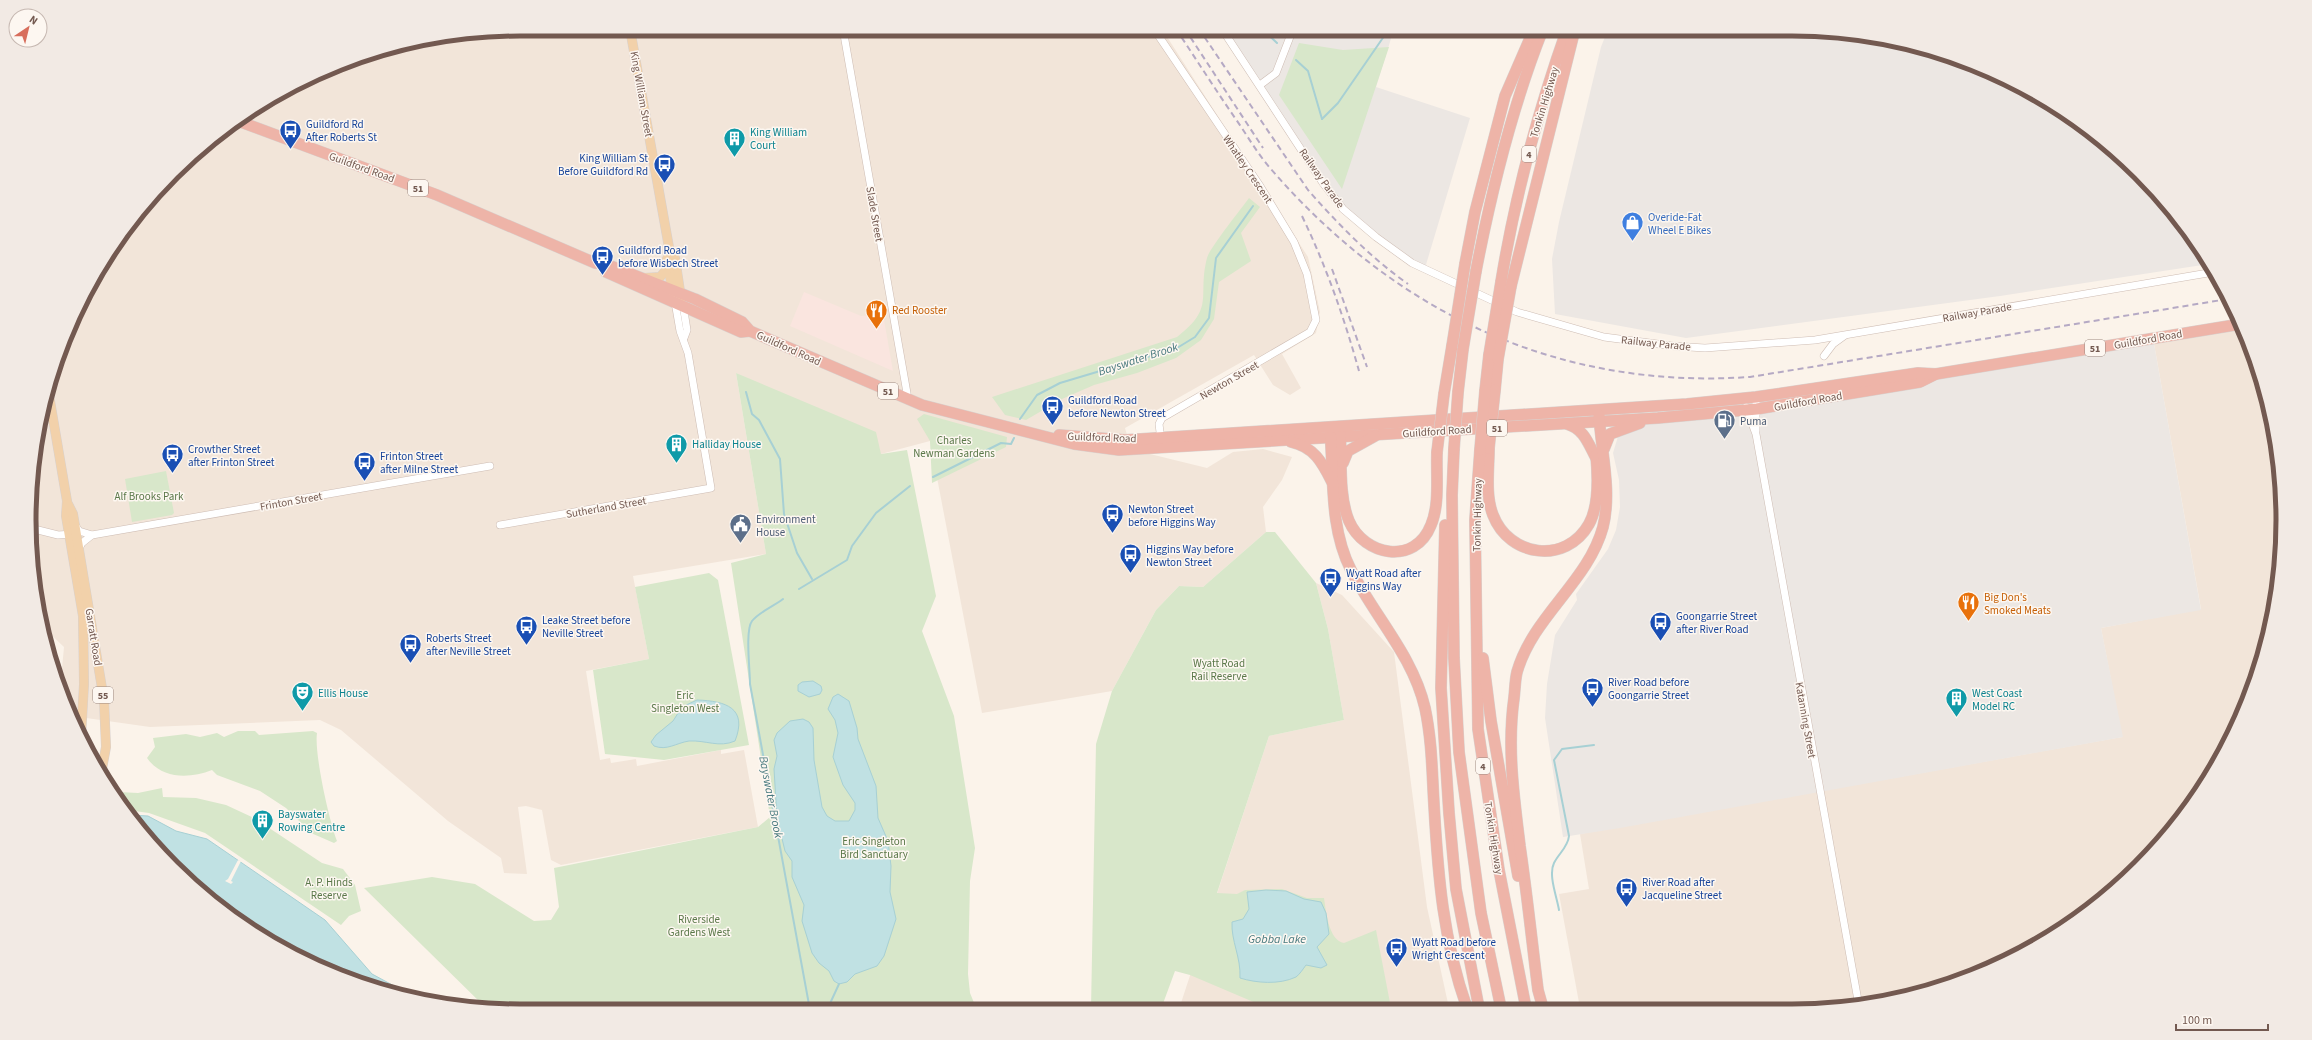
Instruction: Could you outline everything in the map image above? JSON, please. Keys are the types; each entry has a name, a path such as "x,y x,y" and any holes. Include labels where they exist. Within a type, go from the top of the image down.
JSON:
{"highway":[{"path":"1335,431 1342,469 1348,519 1356,534 1367,544 1376,549 1400,551 1417,543 1431,525 1436,505 1437,452 1444,394 1465,264 1476,212 1503,102 1531,36"},
{"name":"Tonkin Highway","path":"1501,1004 1481,914 1459,752 1454,658 1452,494 1458,392 1463,349 1486,218 1503,148 1522,86 1540,36"},
{"name":"Tonkin Highway","path":"1525,1004 1499,870 1478,729 1475,520 1485,449 1493,357 1506,284 1510,226 1547,86 1565,36"},
{"path":"1506,284 1573,36"},
{"name":"Guildford Road","path":"244,123 430,192 595,263 606,264 641,278 678,298"},
{"name":"Guildford Road","path":"595,263 604,271 742,322 750,331 905,399 947,413 1032,432 1074,444 1111,449 1162,448 1278,440 1335,431 1378,435 1566,423 1596,416 1658,418 1752,410 1920,382 1936,374"},
{"name":"Guildford Road","path":"1032,432 1124,440 1161,437 1335,431 1596,416 1750,397 1918,373 1936,374 2235,325"},
{"path":"1535,967 1511,764 1510,724 1517,672 1526,650 1538,629 1584,568 1596,548 1603,526 1605,510 1596,416"},
{"path":"1485,449 1492,514 1507,537 1517,544 1538,552 1549,552 1568,546 1581,536 1589,524 1594,512 1596,499 1599,456 1610,434 1658,418"},
{"path":"1566,423 1576,427 1582,432 1599,456"},
{"path":"1335,431 1334,512 1350,569 1404,655 1422,698 1432,758 1440,897 1448,939 1466,1004"},
{"path":"1342,469 1348,451 1378,435"},
{"path":"1278,440 1302,444 1313,452 1323,465 1334,488"},
{"name":"Tonkin Highway","path":"1452,494 1445,524 1441,688 1448,813 1456,889 1477,1004"},
{"path":"1476,596 1492,728 1511,844 1542,1004"}],"main road":[{"name":"King William Street","path":"631,36 670,253 675,258 678,298"},
{"name":"King William Street","path":"670,253 667,259 668,268 678,298"},
{"path":"641,278 660,277 668,268"},
{"name":"Garratt Road","path":"50,403 67,501 66,516 74,531 79,548 104,700 106,747 103,765"},
{"name":"Garratt Road","path":"74,531 83,616 84,684 82,724"}],"street":[{"name":"Slade Street","path":"844,36 907,393 905,399"},
{"name":"Whatley Crescent","path":"1159,36 1260,186 1294,242 1307,274 1316,320"},
{"name":"Railway Parade","path":"1227,36 1323,183 1343,209 1376,237 1412,263 1516,312 1604,337 1673,346 1727,347 1815,340 2208,273"},
{"path":"1260,85 1276,73 1290,36"},
{"name":"King William Street","path":"678,298 687,330 684,338 711,488"},
{"name":"Newton Street","path":"1162,448 1159,424 1162,418 1310,332 1316,320"},
{"path":"1824,356 1833,344 1846,334"},
{"name":"Katanning Street","path":"1750,397 1858,1000"},
{"name":"Katanning Street","path":"1750,397 1756,434"},
{"name":"Frinton Street","path":"92,536 490,466"},
{"name":"Sutherland Street","path":"500,525 711,488"},
{"path":"36,530 58,536 79,531 92,536"},
{"path":"79,548 82,543 92,536"}],"shaded area":[{"path":"520,36 1166,36 1308,257 1320,312 1316,333 1282,354 1301,388 1290,395 1273,385 1254,355 1125,428 1132,453 1150,454 1207,468 1233,452 1263,449 1292,457 1282,480 1263,507 1266,532 1203,587 1179,586 1156,610 1112,691 982,713 930,441 881,454 736,373 766,554 633,576 649,659 586,671 600,760 610,758 611,763 636,759 637,766 721,750 721,754 744,750 758,827 561,865 551,860 542,810 526,806 518,807 527,874 504,873 501,858 448,821 341,730 320,720 150,727 78,717 61,674 64,647 49,633 40,583 36,520 40,457 52,395 62,364 86,306 101,278 136,225 156,201 201,156 225,136 278,101 306,86 335,73 395,52 457,40"},
{"path":"1228,36 1392,36 1376,87 1470,118 1425,268 1345,212"},
{"path":"1605,36 1824,37 1886,45 1917,52 1948,62 2006,86 2034,101 2087,136 2111,156 2156,201 2176,225 2203,265 2000,296 1686,338 1555,314 1552,259 1559,222 1601,47"},
{"path":"804,292 861,316 883,314 893,371 790,326"},
{"path":"2235,325 2250,364 2260,395 2267,426 2275,488 2276,520 2275,552 2267,614 2260,645 2250,676 2226,734 2211,762 2176,815 2156,839 2111,884 2087,904 2034,939 1977,967 1917,988 1855,1000 1824,1003 1579,1004 1559,894 1589,889 1580,834 2122,737 2101,628 2201,609 2153,338"},
{"path":"2153,338 2201,610 2101,628 2123,737 1563,837 1545,718 1547,684 1555,635 1577,600 1576,594 1608,549 1616,530 1620,507 1619,480 1613,453 1619,433 1617,431 1675,417"},
{"path":"1316,583 1342,595 1394,652 1427,907 1448,1004 1181,1004 1269,736 1344,720 1328,629"}],"green space":[{"path":"1299,43 1343,50 1389,47 1342,189 1279,95"},
{"path":"1249,198 1260,207 1241,233 1251,261 1219,282 1214,319 1201,340 1176,358 1137,373 1094,385 1062,399 1026,420 1005,415 992,397 1177,337 1189,327 1201,309 1203,301 1204,271 1209,253"},
{"name":"Eric Singleton Bird Sanctuary","path":"736,373 876,432 881,454 907,450 936,596 922,631 954,716 975,848 970,881 968,974 970,993 975,1004 520,1004 480,1002 364,888 432,877 475,884 534,921 551,920 559,907 554,868 758,827 770,817 731,563 766,554"},
{"name":"Charles Newman Gardens","path":"924,414 1007,437 1006,447 932,483 930,441 917,419"},
{"name":"Alf Brooks Park","path":"166,471 174,513 172,515 132,522 125,479"},
{"name":"Wyatt Road Rail Reserve","path":"1266,532 1275,532 1316,583 1328,629 1344,720 1269,736 1217,893 1237,894 1245,890 1282,889 1307,898 1324,898 1331,931 1339,941 1344,943 1376,930 1390,1004 1258,1004 1190,975 1175,971 1163,1004 1091,1004 1096,744 1112,691 1156,610 1179,586 1203,587"},
{"name":"Eric Singleton West","path":"709,573 718,580 749,745 664,760 605,754 593,670 649,659 635,587"},
{"path":"238,731 255,731 259,735 313,731 317,733 318,755 323,787 337,841 334,843 311,833 286,808 260,791 217,775 212,770 194,775 176,775 160,770 147,758 155,747 153,738 186,734 200,737 217,733 224,737"},
{"name":"A. P. Hinds Reserve","path":"162,788 163,797 196,798 226,805 254,818 322,863 343,869 355,885 361,911 349,916 341,925 205,833 149,813 133,811 120,792 138,793"}],"water":[{"path":"813,681 821,686 822,690 820,694 809,697 798,691 798,685 802,682"},
{"path":"838,694 849,701 857,728 858,739 876,786 878,818 888,841 891,866 890,892 896,919 884,956 877,966 855,974 847,982 839,984 834,981 829,971 819,963 812,953 802,921 804,905 792,877 792,861 785,851 777,818 774,769 777,756 774,740 777,733 790,721 803,719 809,722 813,728 814,760 822,807 827,816 835,821 849,821 855,810 855,803 843,785 833,757 838,733 835,720 828,709 833,697"},
{"path":"697,700 717,702 732,708 739,721 735,741 718,744 689,741 663,748 654,746 651,742 656,735 673,721 682,707"},
{"path":"136,815 148,816 176,831 207,839 325,920 372,974 400,989 364,978 306,954 251,922 225,904 201,884 156,839"},
{"name":"Gobba Lake","path":"1266,890 1286,891 1304,899 1321,902 1326,913 1329,934 1317,947 1327,965 1321,968 1306,965 1296,977 1289,980 1260,982 1240,978 1232,922 1243,919 1249,909 1247,892"}],"pier":[{"path":"238,860 241,861 231,884 225,881 228,879"}],"waterway":[{"path":"1270,36 1277,43"},
{"path":"1322,119 1338,103 1384,36"},
{"path":"1296,60 1308,71 1322,119"},
{"name":"Bayswater Brook","path":"1020,419 1037,395 1060,383 1177,348 1195,337 1209,318 1216,258 1253,206"},
{"path":"746,392 752,414 759,420 780,459 784,514 797,553 812,579"},
{"name":"Bayswater Brook","path":"933,477 1001,443 1011,444 1014,438"},
{"name":"Bayswater Brook","path":"799,589 847,560 852,546 876,513 910,486"},
{"name":"Bayswater Brook","path":"783,599 759,615 752,621 750,626 748,641 750,684 809,1004"},
{"path":"1559,910 1552,880 1552,868 1556,859 1567,843 1569,836 1554,760 1562,749 1594,745"},
{"path":"830,1004 839,984"}],"railway":[{"path":"1181,36 1270,168 1319,219 1371,264 1426,301 1485,332 1547,355 1612,370 1679,378 1750,377 2223,300"},
{"path":"1190,36 1263,148"},
{"path":"1204,36 1308,190 1355,240 1394,274 1408,284"},
{"path":"1302,216 1334,292 1359,371"},
{"path":"1332,269 1367,367"}],"place":[{"name":"Guildford Rd After Roberts St","path":"290,150"},
{"name":"King William Court","path":"735,158"},
{"name":"King William St Before Guildford Rd","path":"664,184"},
{"name":"Overide-Fat Wheel E Bikes","path":"1632,242"},
{"name":"Guildford Road before Wisbech Street","path":"602,276"},
{"name":"Red Rooster","path":"877,330"},
{"name":"Guildford Road before Newton Street","path":"1053,426"},
{"name":"Puma","path":"1724,440"},
{"name":"Halliday House","path":"676,464"},
{"name":"Crowther Street after Frinton Street","path":"172,474"},
{"name":"Frinton Street after Milne Street","path":"365,482"},
{"name":"Newton Street before Higgins Way","path":"1112,534"},
{"name":"Environment House","path":"740,544"},
{"name":"Higgins Way before Newton Street","path":"1130,574"},
{"name":"Wyatt Road after Higgins Way","path":"1331,598"},
{"name":"Big Don's Smoked Meats","path":"1968,622"},
{"name":"Goongarrie Street after River Road","path":"1661,642"},
{"name":"Leake Street before Neville Street","path":"527,646"},
{"name":"Roberts Street after Neville Street","path":"411,664"},
{"name":"River Road before Goongarrie Street","path":"1592,708"},
{"name":"Ellis House","path":"303,712"},
{"name":"West Coast Model RC","path":"1957,718"},
{"name":"Bayswater Rowing Centre","path":"263,840"},
{"name":"River Road after Jacqueline Street","path":"1626,908"},
{"name":"Wyatt Road before Wright Crescent","path":"1396,968"}],"park label":[{"name":"Riverside Gardens West","path":"699,925"}]}
